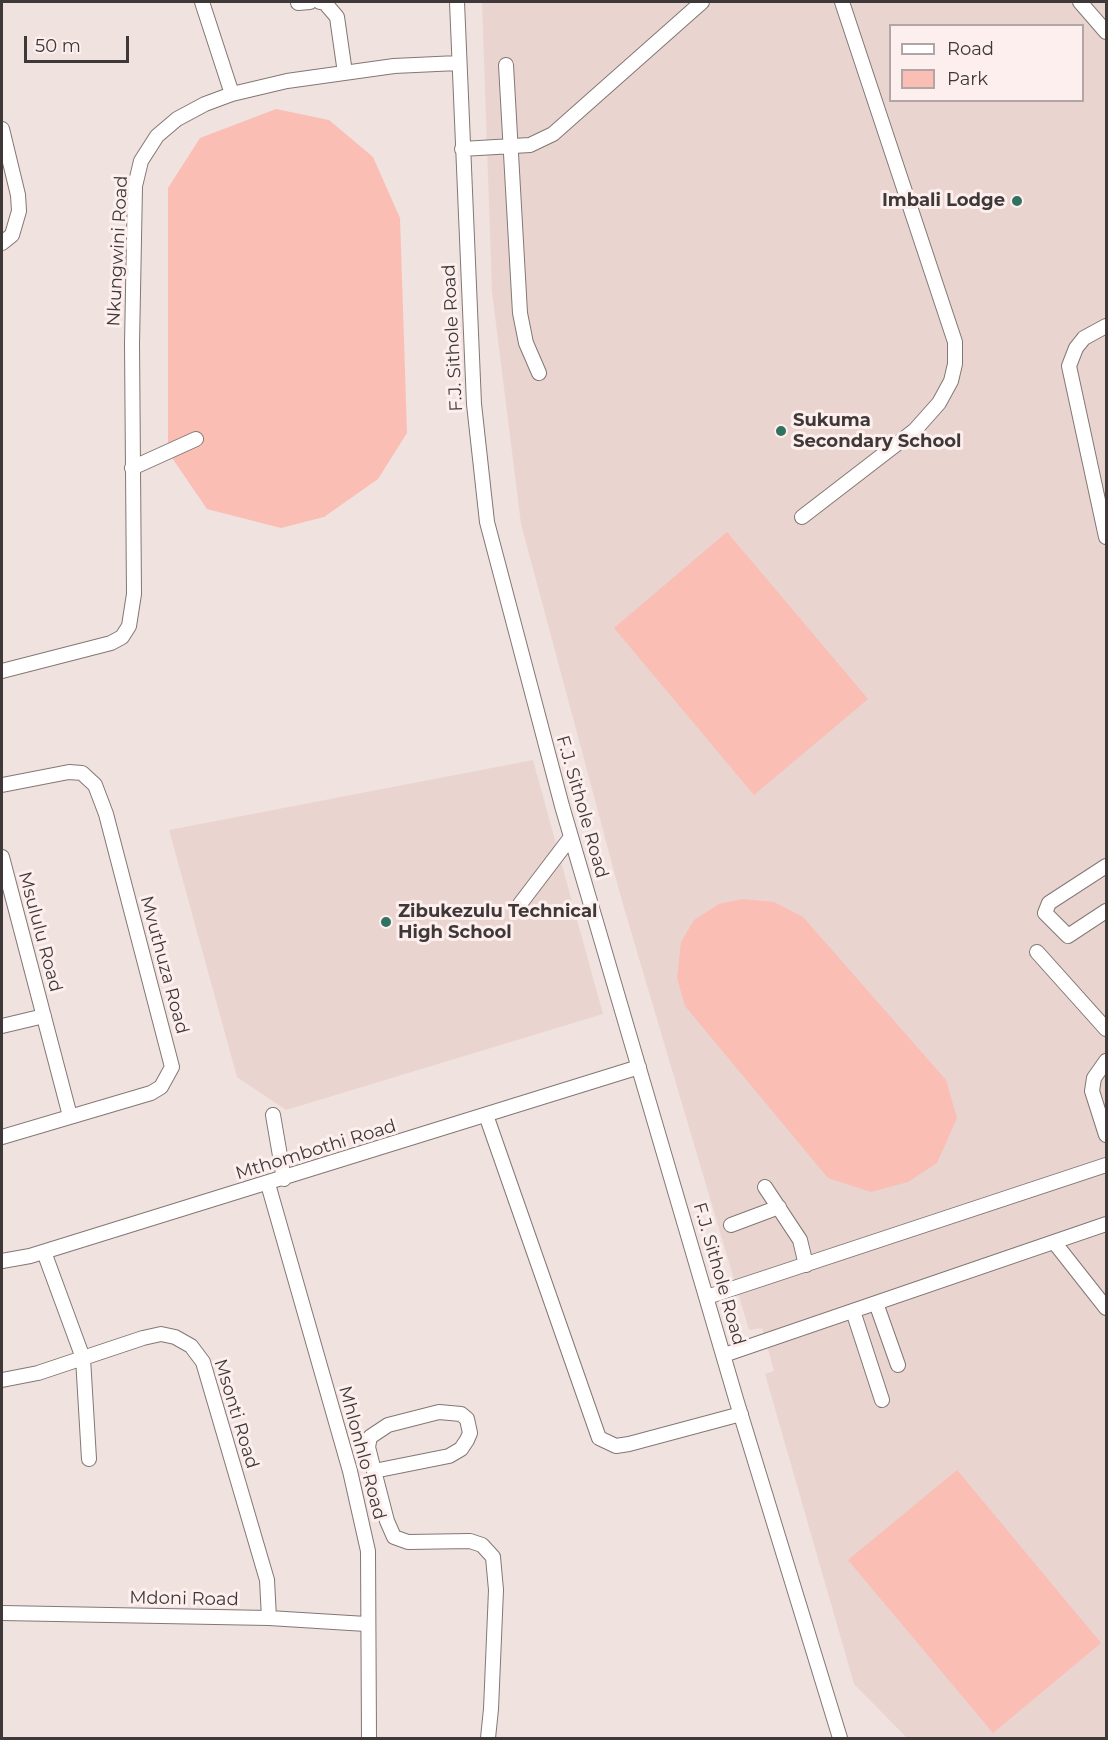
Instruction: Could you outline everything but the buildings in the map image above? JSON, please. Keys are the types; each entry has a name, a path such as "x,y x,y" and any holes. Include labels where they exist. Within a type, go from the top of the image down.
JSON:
{"street":[{"path":"202,2 232,94"},
{"path":"320,2 337,17 345,73"},
{"name":"F.J. Sithole Road","path":"458,2 458,63 474,404 487,522 572,837 741,1414 840,1738"},
{"path":"462,149 530,145 553,134 702,2"},
{"path":"802,517 915,430 939,403 951,381 955,364 955,342 842,2"},
{"path":"1080,2 1107,32"},
{"name":"Nkungwini Road","path":"2,671 111,643 122,637 129,626 134,594 132,468 135,186 141,161 157,136 177,119 205,104 232,94 287,81 394,66 458,63"},
{"path":"506,65 508,148 520,313 526,343 539,373"},
{"path":"2,129 18,195 19,211 12,235 2,243"},
{"path":"1107,326 1084,339 1076,348 1070,366 1107,537"},
{"path":"132,468 196,439"},
{"name":"Mvuthuza Road","path":"2,785 69,772 82,773 95,785 106,814 172,1067 161,1087 151,1093 2,1137"},
{"path":"520,904 572,837"},
{"name":"Msululu Road","path":"2,857 70,1116"},
{"path":"1107,866 1049,903 1045,913 1068,936 1107,911"},
{"path":"1037,952 1107,1029"},
{"name":"Msululu Road","path":"2,1026 44,1016"},
{"path":"1107,1061 1094,1078 1092,1091 1107,1135"},
{"name":"Mthombothi Road","path":"2,1261 44,1252 268,1184 639,1067"},
{"path":"273,1115 284,1179"},
{"path":"486,1115 593,1428 599,1438 616,1446 629,1444 741,1414"},
{"path":"707,1298 1107,1165"},
{"name":"Mhlonhlo Road","path":"268,1184 350,1470 369,1562 366,1624 369,1738"},
{"path":"765,1187 800,1239 806,1265"},
{"path":"731,1225 779,1207"},
{"path":"724,1355 1107,1224"},
{"path":"1054,1242 1107,1308"},
{"path":"44,1252 83,1358 89,1459"},
{"path":"876,1303 898,1365"},
{"path":"853,1311 882,1400"},
{"name":"Msonti Road","path":"2,1380 38,1373 161,1334 175,1336 191,1346 203,1362 267,1580 269,1618"},
{"path":"374,1471 450,1456 461,1449 467,1440 470,1433 467,1419 461,1414 439,1412 388,1425 375,1432 368,1442 374,1471 390,1531 399,1541 470,1541 482,1545 494,1557 496,1590 488,1738"},
{"name":"Mdoni Road","path":"2,1613 269,1618 366,1624"}],"shaded area":[{"path":"482,2 1106,2 1106,1738 907,1738 854,1684 765,1374 774,1371 762,1328 749,1330 622,901 521,524 492,292"},
{"name":"Zibukezulu Technical High School","path":"533,760 603,1014 286,1110 237,1077 169,830"}],"green space":[{"path":"276,109 329,120 373,157 400,218 407,433 378,479 324,517 281,528 207,509 168,452 168,188 200,138"},
{"path":"727,532 868,699 754,795 614,628"},
{"path":"742,899 774,902 803,917 946,1080 957,1118 937,1163 908,1182 871,1192 828,1178 685,1006 677,978 681,942 694,920 719,904"},
{"path":"957,1470 1101,1643 993,1733 848,1560"}],"place":[{"name":"Imbali Lodge","path":"1017,201"},
{"name":"Sukuma Secondary School","path":"781,431"},
{"name":"Zibukezulu Technical High School","path":"386,922"}]}
